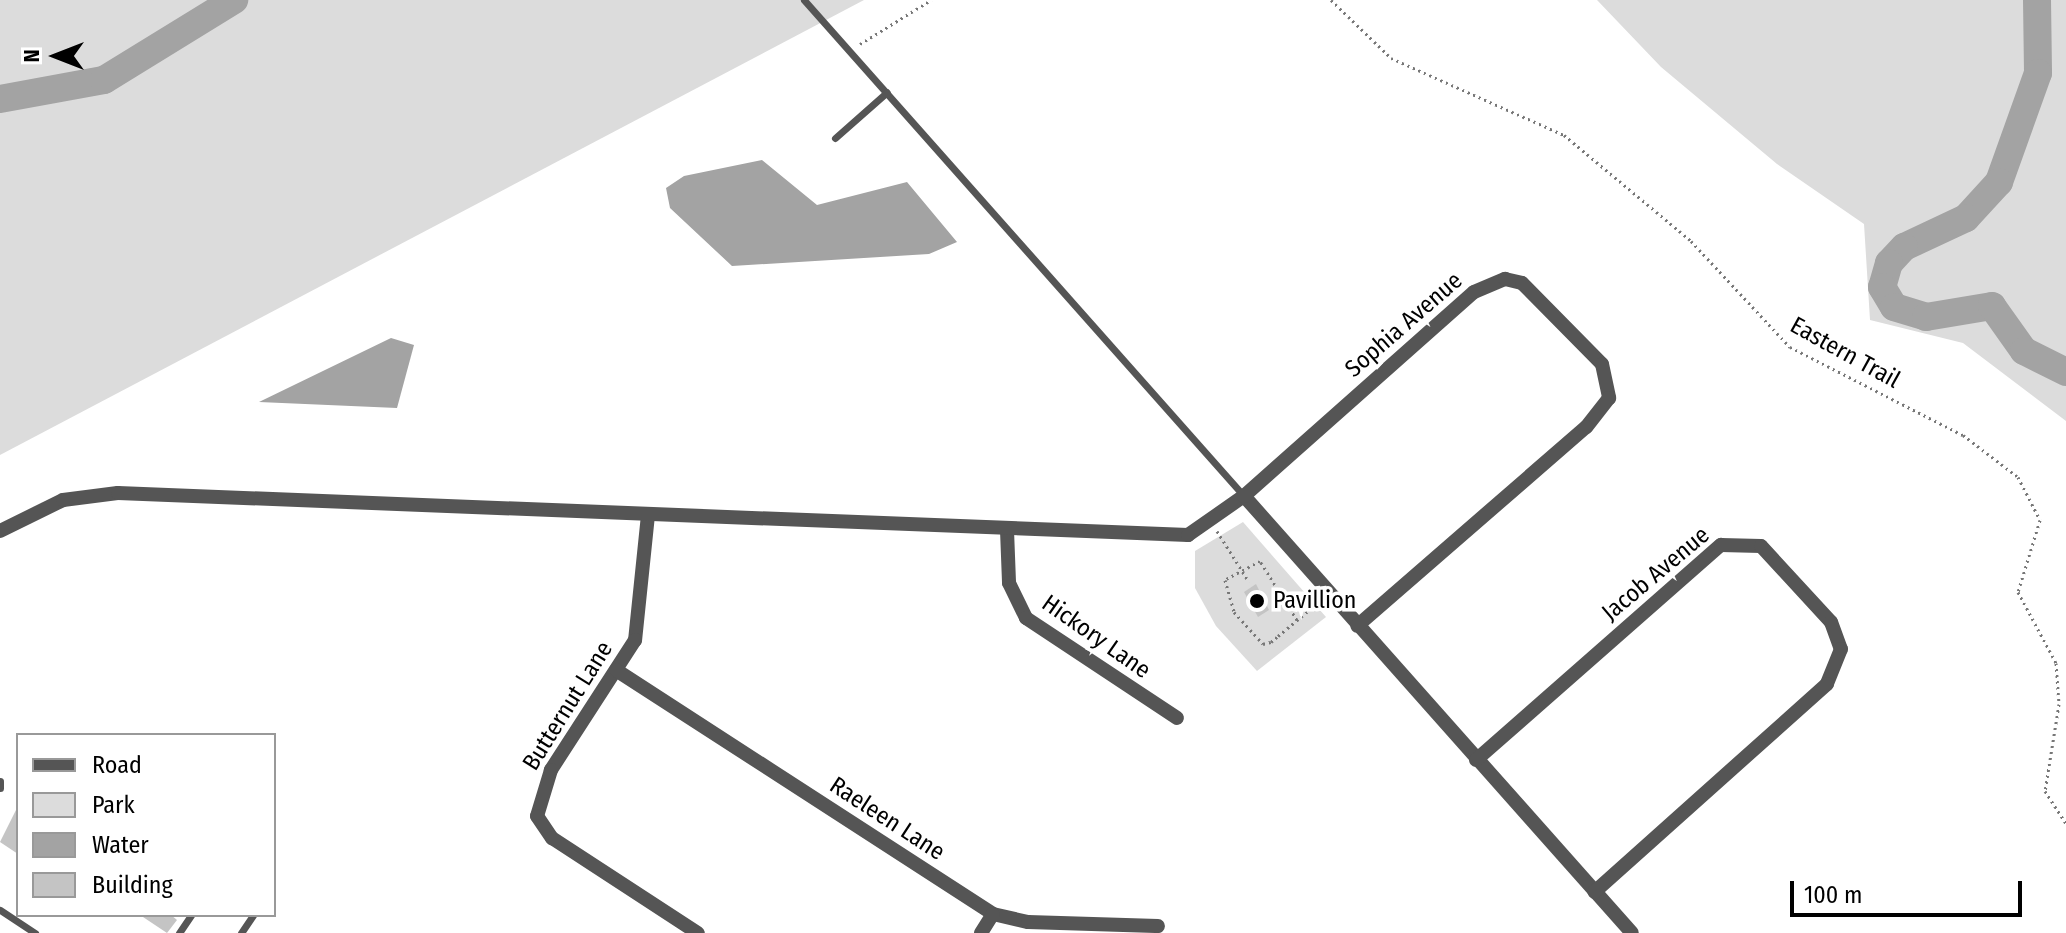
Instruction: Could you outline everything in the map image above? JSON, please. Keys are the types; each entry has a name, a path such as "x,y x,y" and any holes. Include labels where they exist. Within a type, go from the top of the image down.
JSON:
{"street":[{"name":"Sophia Avenue","path":"0,531 63,500 118,493 1175,537 1212,522 1244,496 1463,301 1497,281 1514,280 1533,291 1602,364 1610,387 1599,414 1357,626"},
{"path":"1244,496 1632,933"},
{"name":"Butternut Lane","path":"648,515 638,627 616,670 543,784 539,822 552,838 698,933"},
{"name":"Hickory Lane","path":"1007,530 1009,583 1026,618 1177,718"},
{"name":"Jacob Avenue","path":"1476,760 1721,545 1761,546 1831,622 1841,649 1827,684 1594,892"},
{"name":"Raeleen Lane","path":"616,670 993,914 1028,922 1158,926"},
{"path":"981,933 993,914"}],"lane":[{"path":"804,0 1244,496"},
{"path":"835,138 887,92"},
{"path":"0,781 0,788"},
{"path":"0,910 35,933"}],"path":[{"path":"850,50 931,0"},
{"name":"Eastern Trail","path":"1331,0 1391,58 1564,135 1699,250 1790,347 1963,435 2018,477 2040,520 2018,592 2056,663 2059,704 2045,784 2066,823"},
{"path":"1212,522 1249,582"},
{"path":"1297,620 1265,564 1241,569 1224,584 1251,638 1271,642 1329,593"}],"green space":[{"path":"0,0 864,0 0,455"},
{"path":"1597,0 2066,0 2066,421 1963,343 1870,320 1864,224 1777,164 1661,67"},
{"path":"1243,522 1326,617 1257,671 1216,626 1195,588 1195,551"}],"water":[{"path":"762,160 817,205 907,182 957,242 929,254 732,266 670,208 666,188 684,176"},
{"path":"391,338 414,345 397,408 259,402"}],"building":[{"name":"Pavillion","path":"1256,584 1269,610 1258,617 1244,592"},
{"path":"16,810 16,853 0,842"},
{"path":"143,917 173,917 177,920 167,933"}],"waterway":[{"path":"0,99 104,80 234,0"},
{"path":"2037,0 2038,73 1999,182 1966,218 1904,247 1889,263 1882,287 1894,307 1926,317 1992,306 2024,351 2066,372"}],"place":[{"name":"Pavillion","path":"1257,601"}]}
